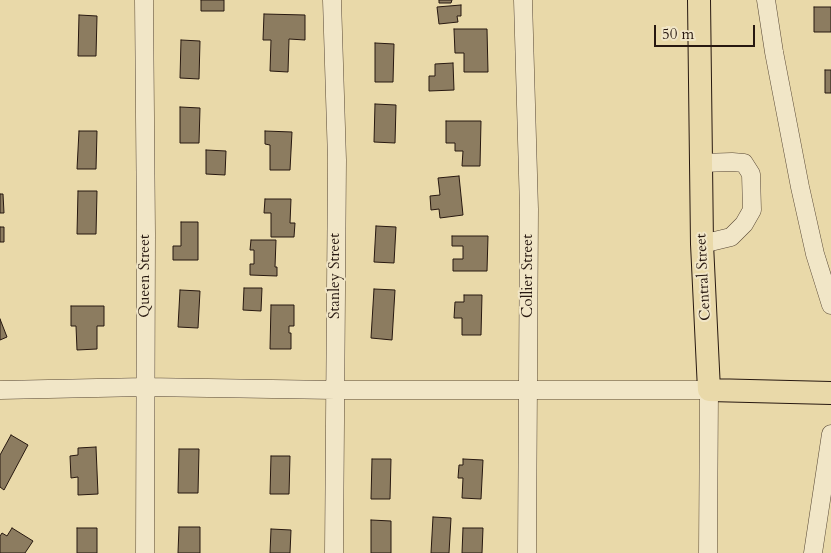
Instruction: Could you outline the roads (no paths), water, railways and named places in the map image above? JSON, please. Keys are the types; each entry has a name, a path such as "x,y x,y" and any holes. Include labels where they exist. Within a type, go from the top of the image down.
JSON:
{"main road":[{"name":"Central Street","path":"699,0 702,244 709,390"},
{"path":"709,390 831,393"}],"street":[{"name":"Queen Street","path":"144,0 146,233 145,553"},
{"name":"Stanley Street","path":"332,0 337,160 334,553"},
{"name":"Collier Street","path":"523,0 530,209 527,553"},
{"path":"766,0 774,52 814,254 831,306"},
{"path":"701,163 744,163 751,174 752,210 744,224 732,237 702,244"},
{"path":"0,390 145,387 335,390 709,390"},
{"name":"Central Street","path":"708,553 709,390"},
{"path":"813,553 831,434"}]}
